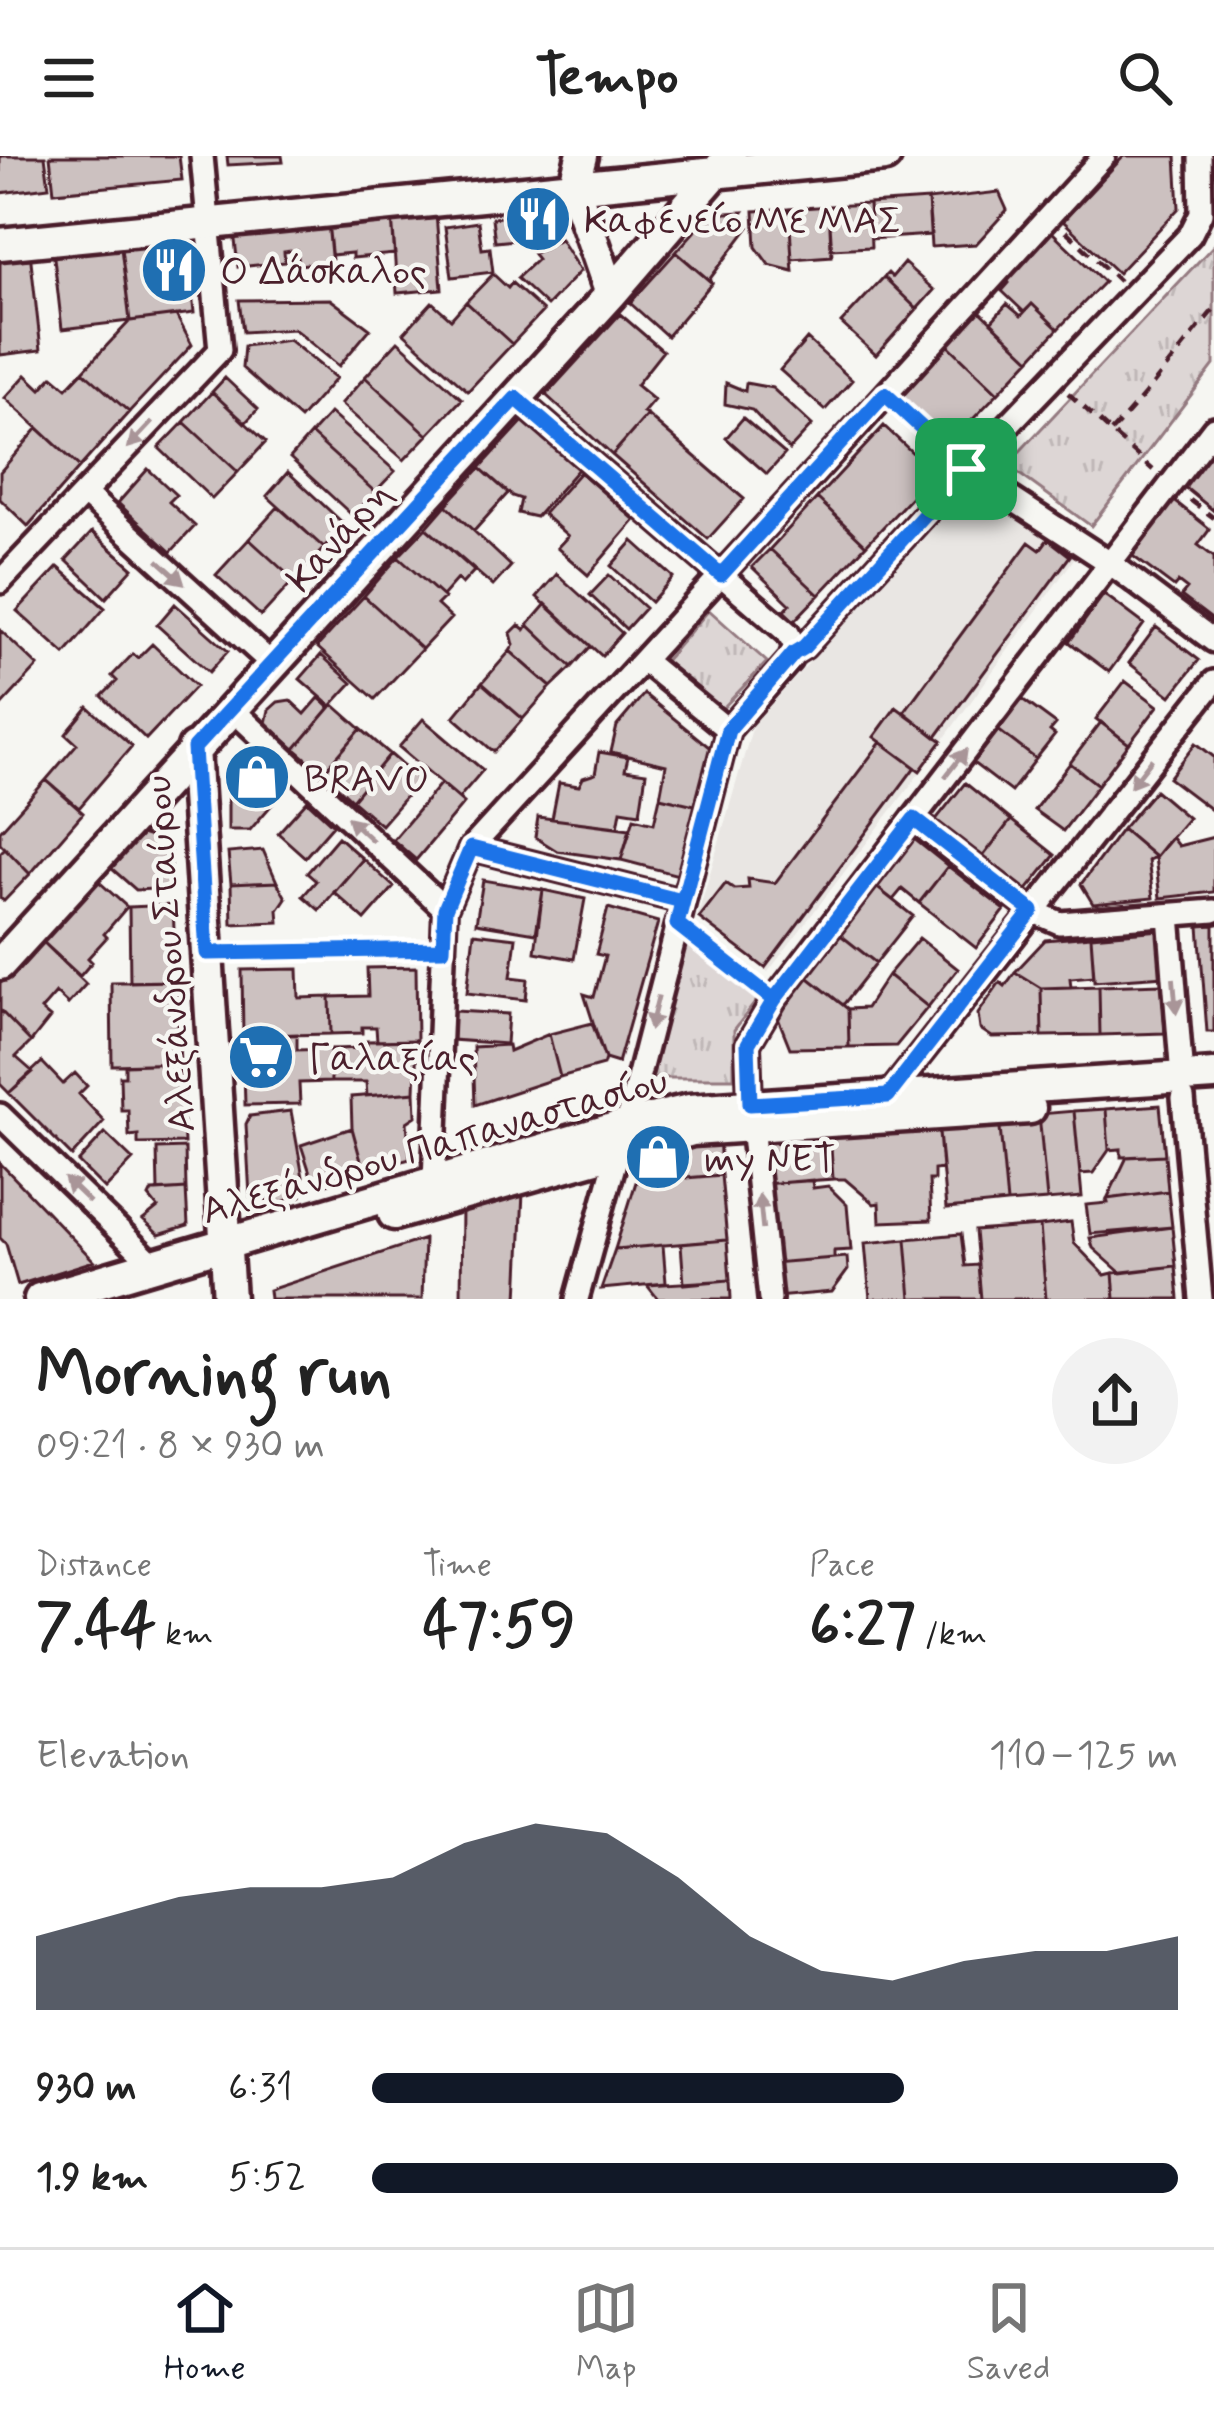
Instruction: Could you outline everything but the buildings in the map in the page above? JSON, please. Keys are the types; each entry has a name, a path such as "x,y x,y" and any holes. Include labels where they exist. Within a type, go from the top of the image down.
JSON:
{"main road":[{"path":"582,156 574,187 611,294"},
{"path":"686,156 721,165"},
{"path":"0,244 574,187 721,165 885,156"},
{"name":"Κανάρη","path":"0,964 611,294 721,165"},
{"name":"Αλεξάνδρου Σταύρου","path":"194,748 229,1299"},
{"name":"Αλεξάνδρου Παπαναστασίου","path":"40,1299 153,1264 226,1253 622,1138 689,1110 751,1115 1193,1090 1214,1076"},
{"name":"Αλεξάνδρου Παπαναστασίου","path":"751,1115 888,1096 1193,1090"},
{"name":"Αλεξάνδρου Παπαναστασίου","path":"106,1299 434,1181 622,1138"}],"street":[{"path":"0,583 220,350 202,156"},
{"path":"434,1181 445,909 471,848 1104,156"},
{"path":"516,398 721,575 791,643 804,647 1197,224 1200,156"},
{"path":"770,1299 748,1044 774,1000 1214,428"},
{"path":"966,469 1110,563 1214,641"},
{"path":"84,494 272,664"},
{"path":"577,1299 728,730 778,674 791,643"},
{"path":"644,661 728,730"},
{"path":"888,1096 1214,682"},
{"path":"232,709 445,909"},
{"path":"914,819 1032,911 1070,925 1214,911"},
{"path":"471,848 680,912"},
{"path":"1178,914 1193,1090 1201,1299"},
{"path":"0,1115 153,1264"}],"path":[{"path":"1049,214 1134,295"},
{"path":"1111,432 1165,375 1170,362 1214,310"},
{"path":"1053,379 1214,518"},
{"path":"885,394 966,469"},
{"path":"680,912 774,1000"},
{"path":"207,953 443,949"}],"shaded area":[{"path":"970,483 1076,556 768,972 697,918 753,725"}],"green space":[{"path":"1214,245 1214,365 1091,526 1007,465"},
{"path":"709,610 767,662 722,709 664,662"},
{"path":"684,941 758,999 734,1030 734,1078 652,1078"}],"place":[{"name":"Καφενείο Με ΜΑΣ","path":"538,219"},
{"name":"Ο Δάσκαλος","path":"174,270"},
{"name":"BRAVO","path":"257,777"},
{"name":"Γαλαξίας","path":"261,1057"},
{"name":"my NET","path":"658,1157"}],"route":[{"path":"966,469 728,730 677,924 774,1000 914,819 1032,911 888,1096 750,1104 748,1044 774,1000 677,924 682,901 471,848 445,909 443,949 207,953 194,748 516,398 721,575 885,394 966,469"}]}
